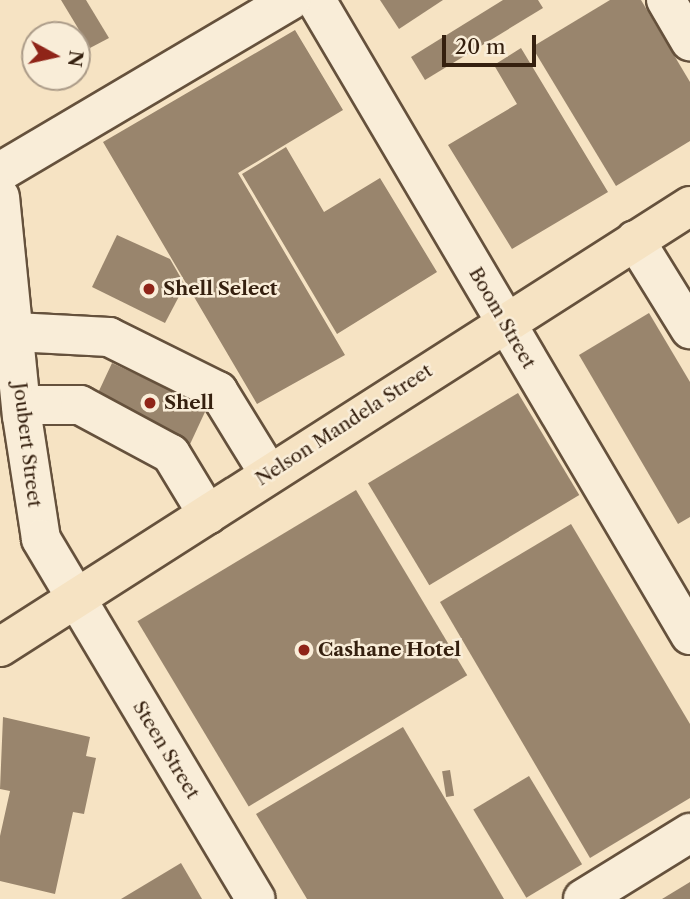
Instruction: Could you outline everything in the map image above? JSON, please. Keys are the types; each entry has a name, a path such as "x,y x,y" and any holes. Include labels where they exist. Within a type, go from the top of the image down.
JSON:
{"main road":[{"name":"Nelson Mandela Street","path":"0,647 208,515 504,321 690,206"}],"street":[{"path":"0,172 291,0"},
{"name":"Boom Street","path":"316,0 690,635"},
{"path":"666,0 690,41"},
{"name":"Joubert Street","path":"0,197 15,332 14,416 41,539 76,600"},
{"path":"635,240 690,328"},
{"path":"15,332 109,337 218,391 268,474"},
{"path":"14,416 80,405 171,454 208,515"},
{"name":"Steen Street","path":"76,600 256,899"},
{"path":"583,899 690,833"}],"building":[{"path":"61,0 86,0 109,38 91,47 91,21 74,21"},
{"path":"380,0 443,0 399,29"},
{"path":"503,0 538,0 543,8 425,80 411,57"},
{"path":"610,0 641,0 690,82 690,141 616,186 532,47"},
{"path":"295,30 343,110 238,173 345,355 257,404 103,142"},
{"path":"521,48 608,192 512,249 448,145 517,104 494,65"},
{"path":"286,147 324,212 380,178 437,272 337,334 242,174"},
{"path":"117,235 170,259 185,285 165,323 92,287"},
{"path":"649,313 690,382 690,517 678,524 579,355"},
{"path":"112,363 207,407 189,445 94,401"},
{"path":"518,393 579,495 429,585 368,483"},
{"name":"Cashane Hotel","path":"356,490 467,675 249,806 137,621"},
{"path":"571,524 690,724 690,798 590,858 440,602"},
{"path":"3,717 90,737 86,756 96,758 84,814 73,812 55,894 0,881 0,836 10,791 0,789"},
{"path":"403,727 504,899 307,899 256,814"},
{"path":"450,770 454,796 446,797 442,771"},
{"path":"529,776 582,864 526,898 473,809"},
{"path":"181,863 202,899 121,899"},
{"path":"690,882 690,899 662,899"}],"place":[{"name":"Shell Select","path":"149,289"},
{"name":"Shell","path":"150,403"},
{"name":"Cashane Hotel","path":"304,650"}]}
